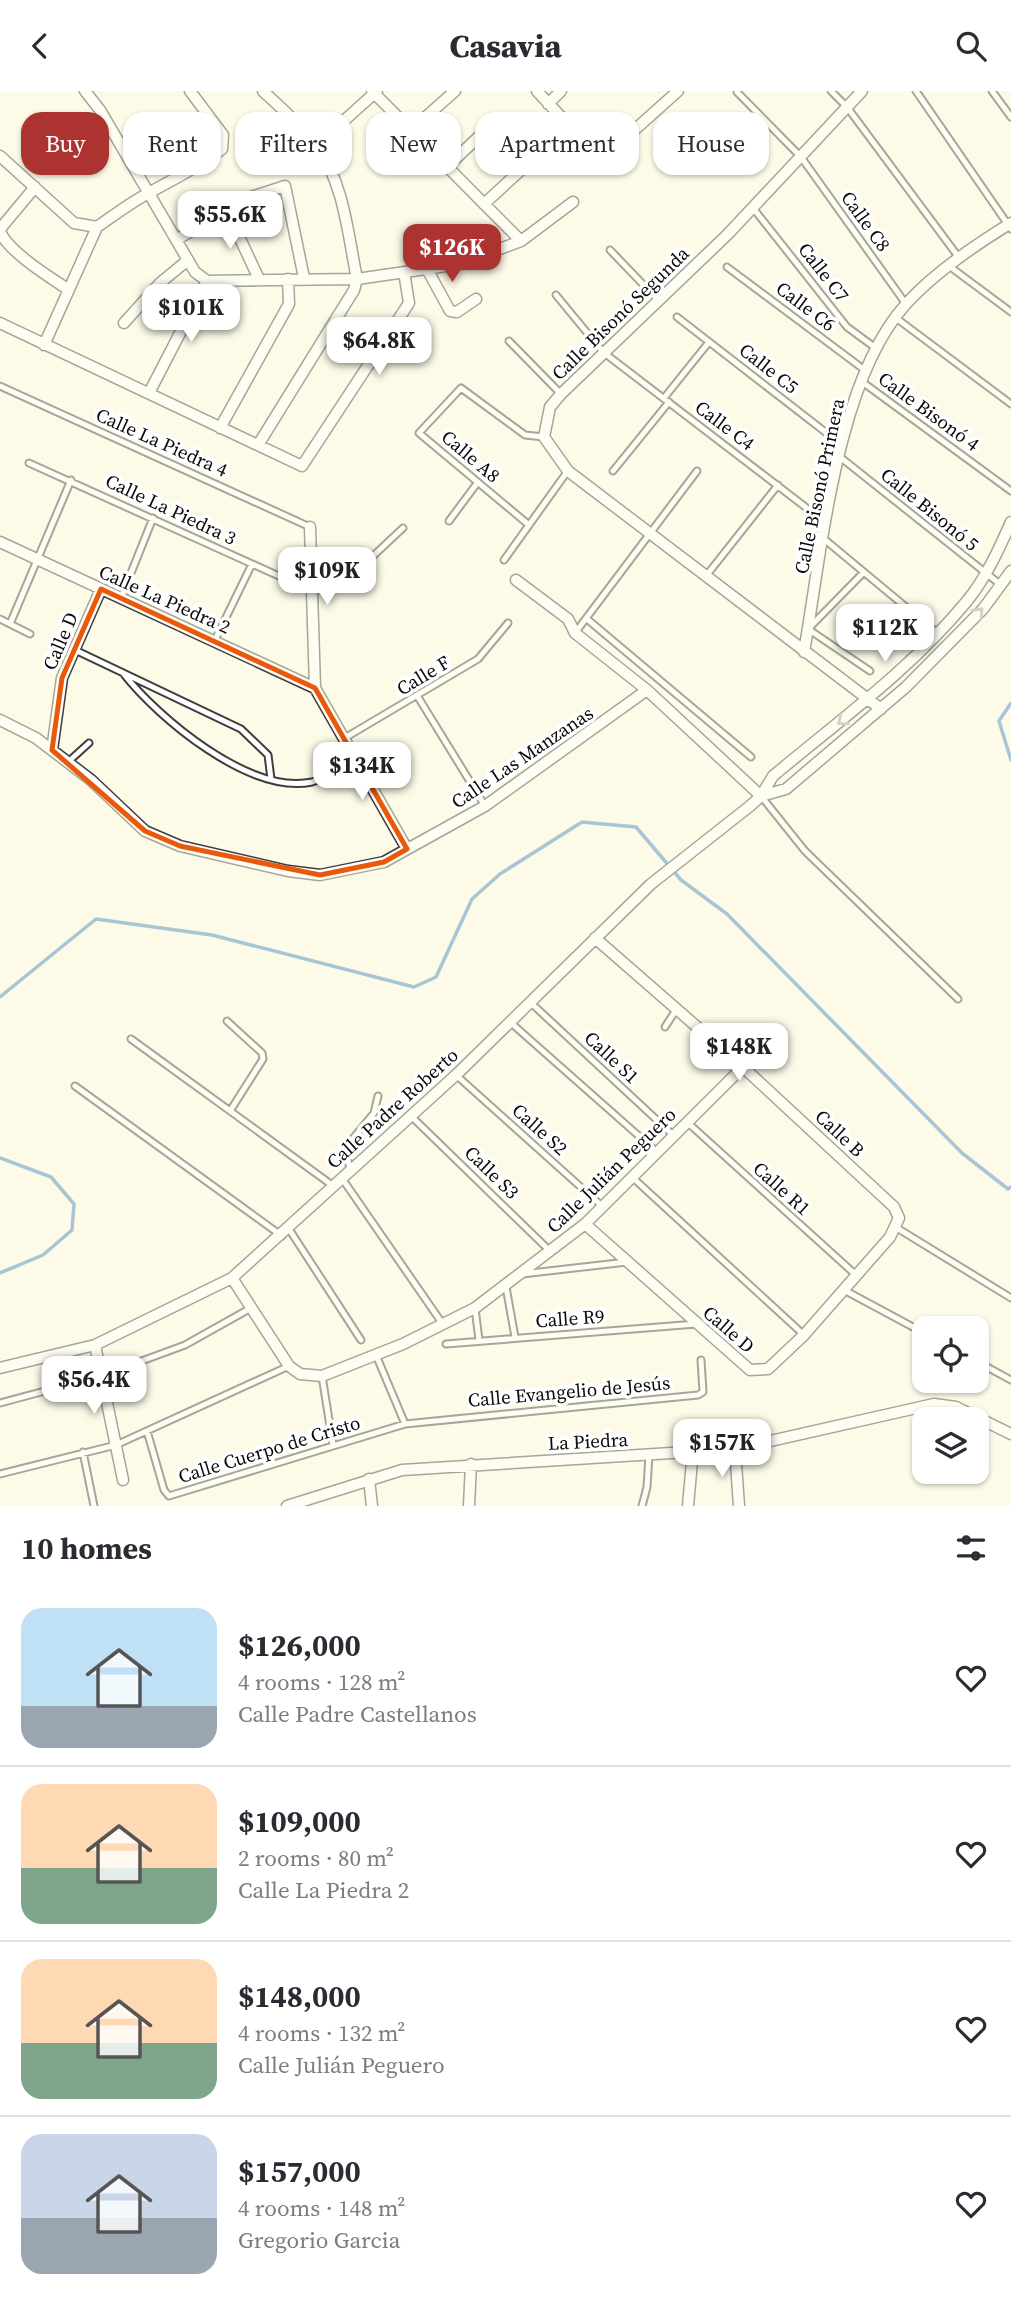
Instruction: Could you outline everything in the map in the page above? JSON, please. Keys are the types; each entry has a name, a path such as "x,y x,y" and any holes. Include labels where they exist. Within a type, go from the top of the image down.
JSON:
{"street":[{"path":"85,91 100,110 188,260 206,281"},
{"path":"44,345 97,227 147,193 167,185 222,149 223,135 190,91"},
{"path":"263,91 284,112"},
{"path":"431,112 455,91"},
{"path":"537,91 601,160 678,91"},
{"path":"548,104 561,91"},
{"name":"Calle Bisonó Segunda","path":"544,437 551,407 561,394 753,208 862,91"},
{"path":"352,113 375,92 394,112"},
{"path":"461,154 475,141"},
{"path":"0,156 74,223 97,227"},
{"path":"258,445 354,290 357,279 339,192 331,175"},
{"path":"455,175 521,241"},
{"path":"484,204 516,175"},
{"path":"176,240 248,198 285,186 304,278"},
{"path":"34,187 0,230 3,239 69,290"},
{"path":"206,281 357,279 460,264 521,241 573,202"},
{"path":"227,211 259,279"},
{"name":"Calle Bisonó Primera","path":"804,652 847,419 877,349 906,304 949,266 1010,226"},
{"path":"124,323 147,295 188,260"},
{"path":"427,269 450,311 457,313 476,299"},
{"path":"0,323 302,466 409,303 404,272"},
{"path":"220,428 289,304 288,279"},
{"path":"149,393 206,281"},
{"path":"544,437 568,471 881,709"},
{"path":"761,796 773,776 868,701 967,601 985,574 1011,522"},
{"path":"310,527 314,688 407,849"},
{"name":"Calle La Piedra 2","path":"0,542 314,688"},
{"path":"761,796 786,789 881,709 983,609 1011,571"},
{"path":"516,580 568,619 575,633 647,690 761,796"},
{"name":"Calle D","path":"52,750 62,678 101,589"},
{"name":"Calle Las Manzanas","path":"0,720 68,762 145,831 180,846 288,871 320,875 384,862 485,806 647,690"},
{"name":"Calle Padre Roberto","path":"0,1367 95,1345 232,1278 456,1075 651,884 761,796"},
{"name":"Calle B","path":"595,938 743,1067 894,1207 898,1223"},
{"name":"Calle Julián Peguero","path":"322,1376 376,1355 475,1308 506,1287 585,1224 743,1067"},
{"name":"Calle D","path":"585,1224 750,1370 768,1369 804,1335 857,1276 898,1223"},
{"path":"232,1278 289,1366 300,1374 322,1376"},
{"path":"95,1345 123,1481"},
{"name":"La Piedra","path":"287,1506 402,1470 734,1449 934,1404 956,1407 1011,1434"},
{"path":"734,1449 739,1506"},
{"path":"688,1506 694,1450"},
{"path":"469,1506 471,1464"},
{"path":"369,1479 372,1506"}],"lane":[{"path":"831,91 847,107 960,259"},
{"path":"916,91 1010,226"},
{"path":"992,91 1011,117"},
{"name":"Calle C8","path":"737,92 801,157 906,304"},
{"name":"Calle C7","path":"753,208 847,327 877,349"},
{"path":"610,250 658,300"},
{"path":"949,266 1011,312"},
{"name":"Calle C6","path":"727,267 864,376"},
{"name":"Calle C4","path":"556,295 603,352 827,523"},
{"name":"Calle C5","path":"677,317 842,445"},
{"path":"896,318 1011,404"},
{"path":"509,341 561,394"},
{"path":"613,471 709,342"},
{"name":"Calle Bisonó 4","path":"864,376 1011,491"},
{"name":"Calle La Piedra 4","path":"0,386 310,527"},
{"name":"Calle A8","path":"529,525 419,433 461,388 524,435 544,437"},
{"name":"Calle Bisonó 5","path":"840,457 1001,585"},
{"name":"Calle La Piedra 3","path":"29,463 312,591"},
{"path":"504,560 568,471"},
{"path":"575,633 697,471"},
{"path":"10,624 71,480"},
{"path":"449,521 478,482"},
{"path":"706,576 778,485"},
{"path":"121,598 153,518"},
{"path":"312,591 372,558 403,528"},
{"path":"824,539 936,632"},
{"path":"215,640 252,564"},
{"path":"864,572 808,629 870,671"},
{"path":"0,619 30,634"},
{"path":"587,619 751,757"},
{"name":"Calle F","path":"343,739 418,697 478,659 508,623"},
{"path":"75,650 241,729 268,755 271,779"},
{"path":"123,673 144,700 187,736 253,773 271,779 313,782 354,758"},
{"path":"418,697 485,806"},
{"path":"68,762 89,743"},
{"path":"761,796 805,851 958,999"},
{"name":"Calle S1","path":"530,1002 673,1135"},
{"path":"665,1027 676,1010"},
{"path":"227,1021 262,1053 262,1059 230,1111"},
{"path":"510,1022 657,1152"},
{"path":"131,1039 332,1185"},
{"name":"Calle S2","path":"456,1075 603,1207"},
{"path":"75,1086 285,1232 361,1340"},
{"path":"378,1096 374,1113 345,1148 346,1173 442,1323"},
{"name":"Calle S3","path":"411,1116 551,1251"},
{"name":"Calle R1","path":"687,1122 857,1276"},
{"path":"632,1177 804,1335"},
{"path":"898,1223 1011,1298"},
{"path":"522,1274 627,1262"},
{"path":"506,1287 515,1338"},
{"path":"844,1290 912,1327"},
{"path":"0,1403 101,1376 185,1345 251,1307"},
{"path":"475,1308 479,1340"},
{"name":"Calle R9","path":"446,1344 696,1324"},
{"path":"376,1355 405,1424"},
{"name":"Calle Evangelio de Jesús","path":"405,1424 698,1395 702,1392 701,1360"},
{"path":"0,1474 116,1445 289,1366"},
{"path":"989,1368 1011,1380"},
{"path":"322,1376 333,1445"},
{"name":"Calle Cuerpo de Cristo","path":"147,1431 164,1490 169,1496 405,1424"},
{"path":"83,1452 94,1506"},
{"path":"642,1506 649,1455"}],"highlighted area":[{"path":"101,589 315,688 407,849 384,862 320,875 180,846 145,831 52,750 62,678"}],"waterway":[{"path":"1011,703 999,721 1011,760"},
{"path":"0,997 96,919 212,935 414,987 436,977 472,899 500,874 582,822 636,827 681,880 727,914 962,1153 1008,1189 1011,1187"},
{"path":"0,1158 51,1177 74,1204 72,1230 43,1255 0,1273"}]}
